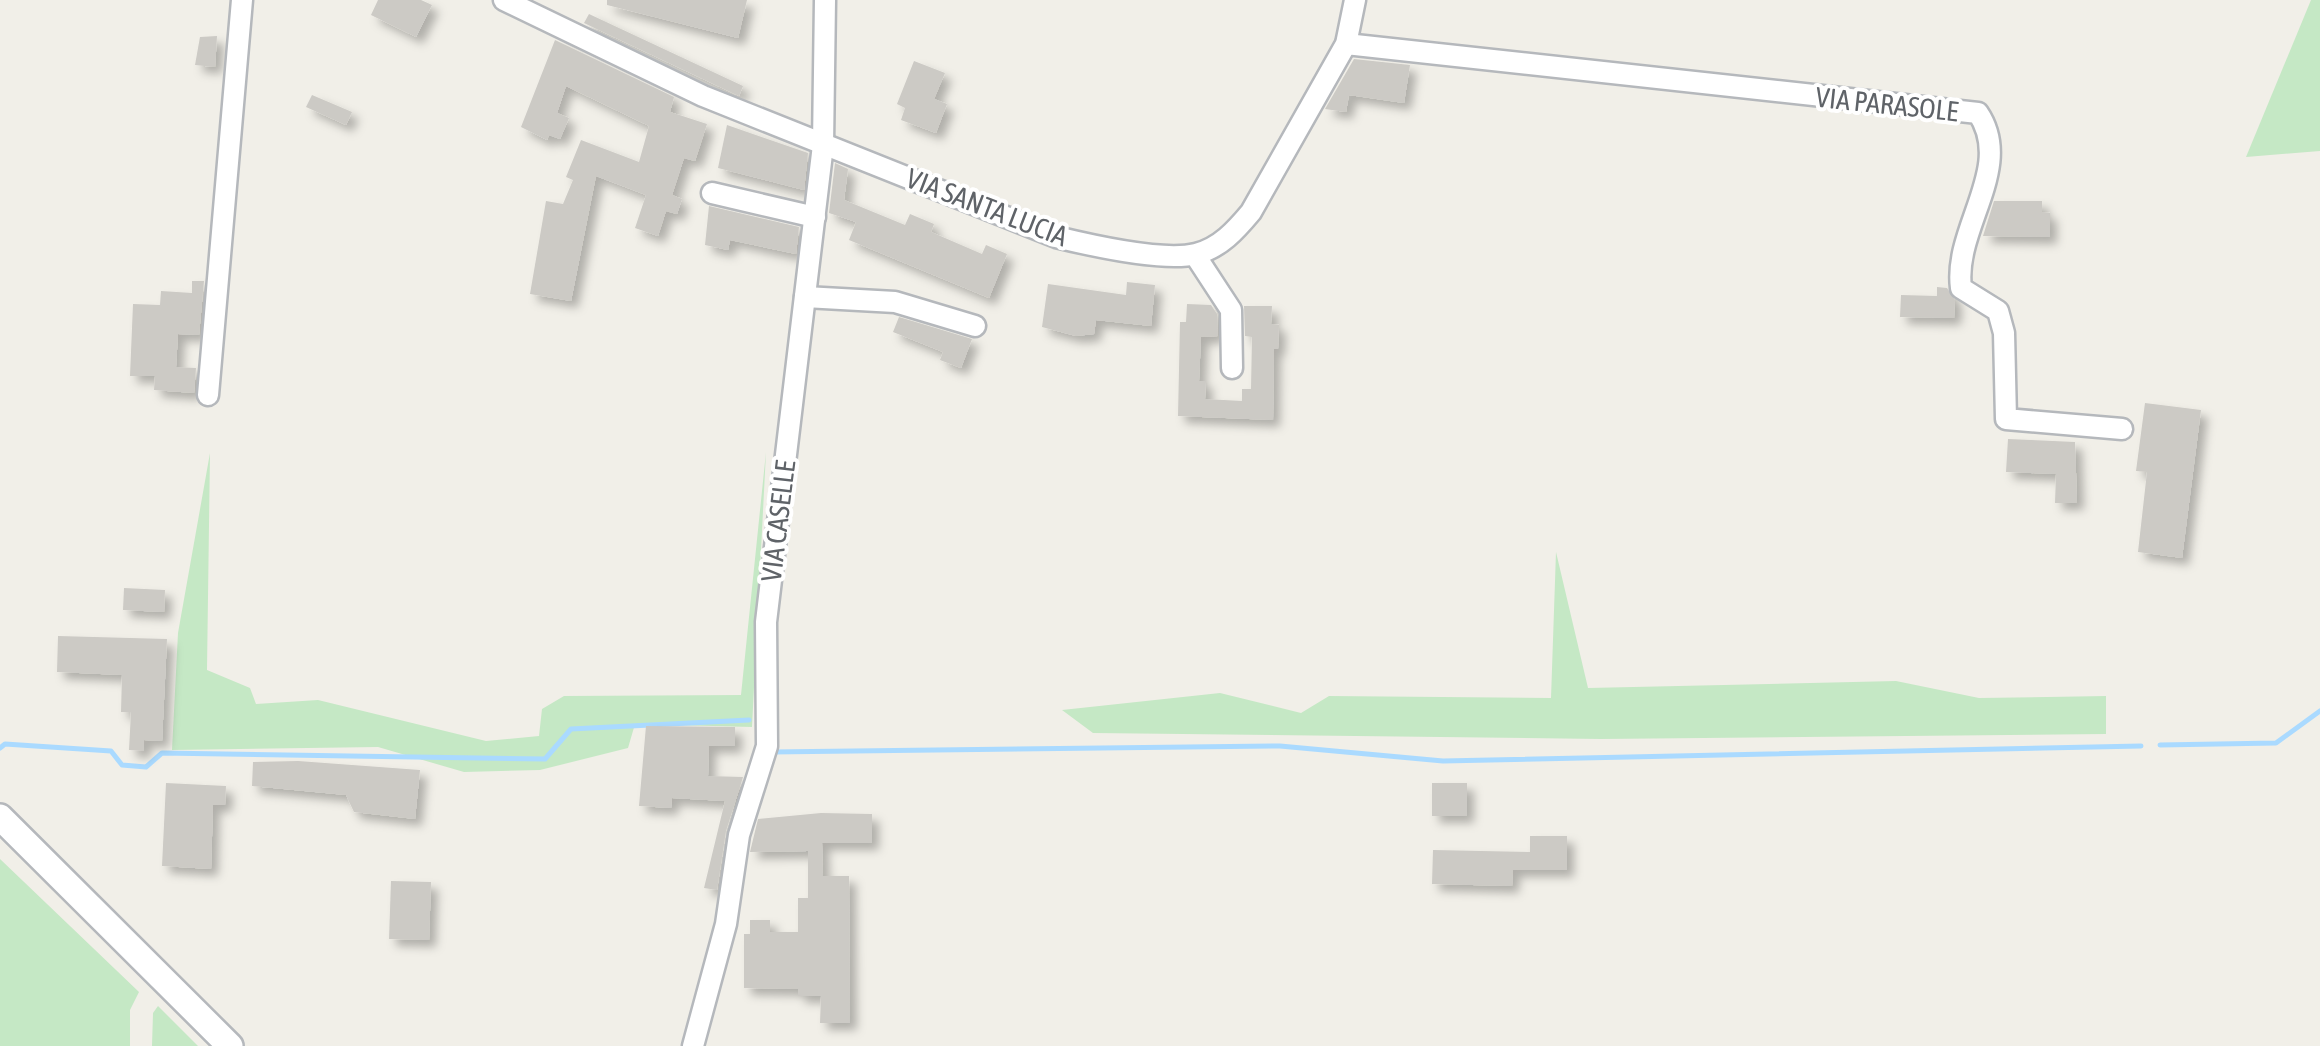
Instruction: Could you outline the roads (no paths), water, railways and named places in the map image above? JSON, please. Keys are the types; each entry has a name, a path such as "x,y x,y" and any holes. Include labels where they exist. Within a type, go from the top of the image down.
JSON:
{"street":[{"path":"208,395 242,0"},
{"name":"VIA SANTA LUCIA","path":"504,0 703,96 1056,236 1111,250 1195,254"},
{"name":"VIA CASELLE","path":"694,1046 726,924 739,835 767,746 766,622 823,145 825,0"},
{"path":"1232,368 1231,310 1195,254 1232,236 1251,212 1346,44 1355,0"},
{"name":"VIA PARASOLE","path":"1346,44 1978,113 1988,128 1990,158 1982,198 1967,228 1958,262 1961,288 1998,311 2004,333 2006,420 2122,429"},
{"path":"712,193 814,217"},
{"path":"805,297 895,302 975,326"},
{"path":"0,817 230,1046"}],"waterway":[{"path":"2160,745 2276,743 2320,711"},
{"path":"0,748 5,744 111,751 122,765 146,767 162,753 545,759 571,729 749,720"},
{"path":"771,752 1280,746 1443,761 2141,746"}]}
